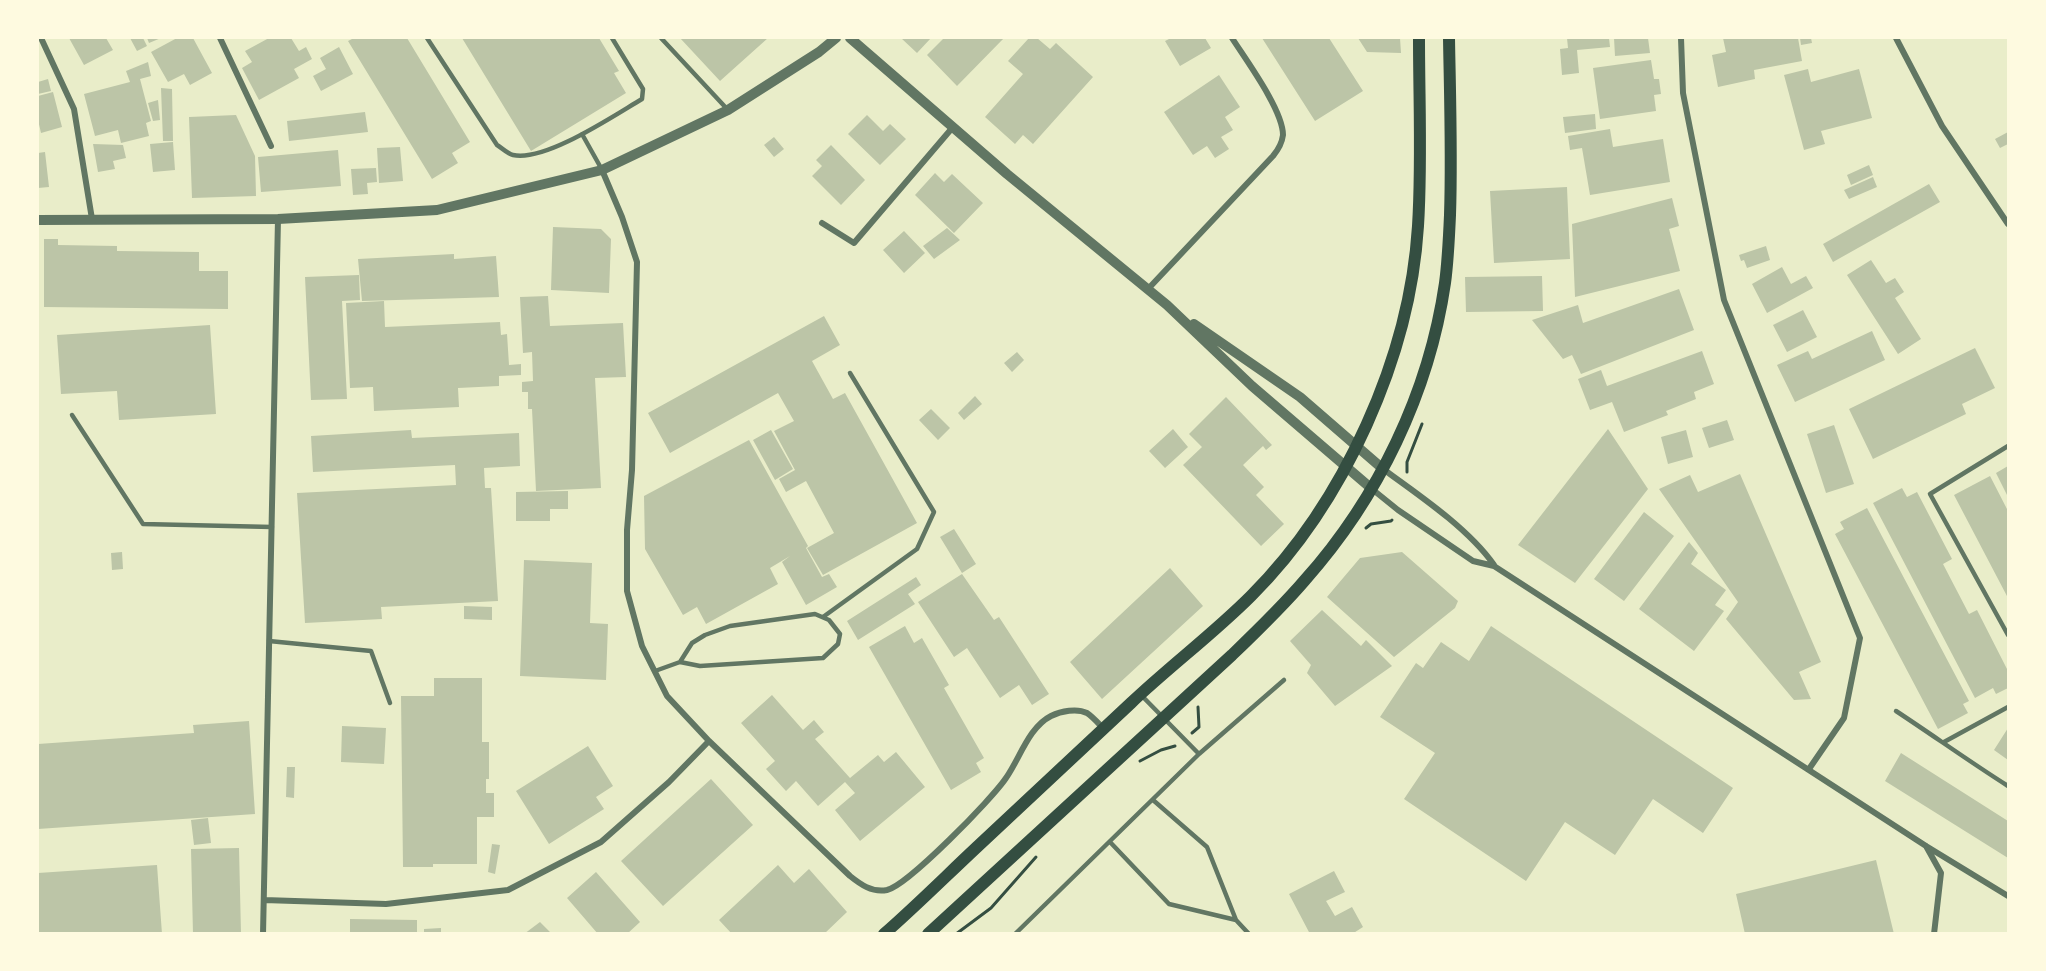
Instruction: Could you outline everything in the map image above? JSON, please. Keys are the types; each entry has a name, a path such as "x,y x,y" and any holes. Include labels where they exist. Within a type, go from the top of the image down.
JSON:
{"main road":[{"path":"884,933 1140,694 1251,596 1305,533 1346,467 1373,409 1404,320 1413,272 1420,176 1419,38"},
{"path":"928,933 1232,655 1306,580 1372,489 1401,434 1420,387 1445,283 1452,169 1449,38"}],"street":[{"path":"41,38 74,109 92,219"},
{"path":"220,38 271,146"},
{"path":"38,220 278,219 437,210 602,170 728,110 837,38"},
{"path":"850,38 1167,305 1252,386 1398,510 1473,561 1494,566 1926,846 2008,896"},
{"path":"1148,289 1273,156 1281,143 1282,127 1275,108 1232,38"},
{"path":"1681,38 1683,93 1724,300 1860,638 1844,718 1809,769"},
{"path":"1896,38 1942,126 2008,224"},
{"path":"822,223 854,243 953,127"},
{"path":"602,170 637,261 632,470 627,530 627,591 642,646 667,696 709,741 850,876 869,888 877,890 886,890 906,879 994,794 1037,728 1051,716 1061,712 1086,713 1104,729"},
{"path":"263,933 278,219"},
{"path":"1167,305 1300,397 1383,469 1482,547 1494,566"},
{"path":"264,900 386,904 508,890 601,842 669,782 709,741"},
{"path":"1926,846 1941,873 1934,933"}],"lane":[{"path":"427,38 497,145 512,155 536,155 582,134 642,99 643,89 612,38"},
{"path":"661,38 728,110"},
{"path":"582,134 602,170"},
{"path":"823,617 917,549 934,512 850,373"},
{"path":"72,415 143,524 272,527"},
{"path":"2008,446 1930,494 2008,635"},
{"path":"655,671 680,662 700,666 823,658 838,644 840,634 829,620 814,614 730,626 705,635 692,643 680,662"},
{"path":"269,641 371,651 390,703"},
{"path":"1015,933 1199,754 1284,680"},
{"path":"1140,694 1199,754"},
{"path":"1944,742 2008,707"},
{"path":"1896,711 2008,786"},
{"path":"1153,800 1206,848 1236,920 1249,933"},
{"path":"1110,842 1169,904 1236,920"}],"building":[{"path":"69,38 106,38 113,50 84,65"},
{"path":"130,38 143,38 147,46 137,51"},
{"path":"147,38 161,38 149,43"},
{"path":"177,38 193,38 212,73 190,85 184,74 168,82 151,52"},
{"path":"269,38 291,38 299,51 306,47 312,59 294,69 299,78 259,100 242,68 252,62 245,51"},
{"path":"354,38 407,38 470,142 452,153 458,163 432,179 348,41"},
{"path":"462,38 599,38 619,71 614,73 626,93 531,151"},
{"path":"680,38 768,38 720,81"},
{"path":"901,38 931,38 917,53"},
{"path":"944,38 1004,38 957,86 927,55"},
{"path":"1029,38 1037,38 1050,49 1056,43 1093,77 1033,144 1023,135 1015,144 985,117 1023,74 1008,61"},
{"path":"1171,38 1205,38 1211,48 1180,66 1165,41"},
{"path":"1262,38 1329,38 1363,91 1315,121"},
{"path":"1358,38 1400,38 1401,53 1367,52"},
{"path":"1567,38 1609,38 1610,47 1577,50 1579,73 1562,75 1560,49 1568,48"},
{"path":"1614,38 1648,38 1650,53 1615,56"},
{"path":"1723,38 1798,38 1802,61 1754,70 1755,79 1718,87 1712,55 1726,52"},
{"path":"1800,38 1811,38 1812,43 1801,45"},
{"path":"339,47 353,74 321,91 313,76 326,69 320,58"},
{"path":"1651,60 1654,79 1659,79 1661,94 1654,95 1656,111 1600,119 1593,68"},
{"path":"148,62 151,76 140,79 151,121 146,123 149,136 121,143 118,130 95,136 84,94 130,82 126,71"},
{"path":"1808,69 1811,82 1859,69 1872,118 1821,131 1825,144 1804,150 1784,75"},
{"path":"1219,75 1240,107 1225,117 1233,130 1221,137 1229,149 1215,158 1207,146 1193,155 1164,112"},
{"path":"48,79 51,91 38,94 38,82"},
{"path":"161,88 172,89 173,141 163,141"},
{"path":"53,92 62,127 41,133 38,120 38,96"},
{"path":"158,100 160,120 153,121 148,103"},
{"path":"365,112 368,132 289,141 287,121"},
{"path":"1595,114 1596,129 1565,133 1563,117"},
{"path":"236,115 255,156 256,196 192,198 189,117"},
{"path":"867,115 883,131 890,124 906,139 880,165 848,134"},
{"path":"1610,129 1613,147 1663,139 1670,182 1590,195 1582,148 1570,150 1568,136"},
{"path":"2008,132 2008,144 2000,148 1995,139"},
{"path":"774,137 784,149 774,157 764,145"},
{"path":"173,142 175,170 153,172 150,144"},
{"path":"93,144 123,145 126,158 113,161 115,169 98,172"},
{"path":"831,145 865,180 841,205 812,176 822,166 816,160"},
{"path":"400,147 403,181 379,183 377,148"},
{"path":"338,150 341,186 261,192 258,157"},
{"path":"45,152 49,187 38,188 38,153"},
{"path":"1869,165 1873,175 1851,185 1847,175"},
{"path":"376,168 377,182 367,183 368,194 353,195 351,169"},
{"path":"935,173 944,182 952,174 983,203 954,233 915,195"},
{"path":"1873,177 1877,187 1849,199 1844,190"},
{"path":"1929,184 1940,202 1833,262 1823,244"},
{"path":"1567,187 1570,259 1494,263 1490,191"},
{"path":"1672,198 1679,226 1669,229 1680,271 1575,297 1572,224"},
{"path":"553,227 601,229 611,239 609,293 551,290"},
{"path":"947,228 960,240 934,259 923,246"},
{"path":"904,231 925,253 904,273 883,250"},
{"path":"44,239 58,239 58,245 117,246 117,251 199,252 199,271 228,271 228,309 44,307"},
{"path":"1766,246 1770,260 1747,268 1744,260 1741,261 1739,255"},
{"path":"454,254 454,259 496,256 499,297 362,301 358,259"},
{"path":"1871,260 1886,283 1895,278 1904,292 1895,298 1921,339 1898,354 1847,275"},
{"path":"1782,267 1791,284 1806,276 1813,288 1767,313 1752,284"},
{"path":"359,275 360,300 342,301 347,399 311,400 305,277"},
{"path":"1542,276 1543,311 1466,312 1465,277"},
{"path":"1679,289 1694,330 1581,374 1572,355 1563,359 1532,320 1578,305 1583,323"},
{"path":"548,296 550,326 623,323 626,377 595,378 601,488 536,491 532,409 528,409 528,392 522,392 522,382 533,381 532,352 523,353 520,297"},
{"path":"384,301 385,327 500,322 501,335 507,334 509,365 521,364 521,375 499,376 499,386 458,388 459,407 374,411 373,387 350,388 346,303"},
{"path":"1803,310 1817,337 1787,352 1773,325"},
{"path":"824,316 840,345 812,361 833,399 845,393 917,523 823,575 807,548 834,533 806,481 786,492 779,479 795,470 774,431 794,421 778,393 670,453 648,413"},
{"path":"210,325 216,414 119,420 117,391 61,394 57,335"},
{"path":"1872,331 1885,360 1795,402 1777,365 1808,351 1812,359"},
{"path":"1975,348 1995,388 1962,404 1966,414 1873,459 1849,409"},
{"path":"1702,351 1714,384 1694,392 1696,399 1666,411 1668,415 1624,432 1612,402 1590,410 1578,379 1601,370 1607,386"},
{"path":"1017,352 1024,360 1012,372 1004,363"},
{"path":"975,396 982,404 964,420 958,413"},
{"path":"1226,397 1272,445 1266,450 1263,446 1243,465 1264,487 1256,495 1284,524 1261,546 1183,465 1202,447 1189,434"},
{"path":"931,409 950,428 938,440 919,420"},
{"path":"1727,420 1734,440 1709,448 1702,428"},
{"path":"1834,425 1854,484 1826,493 1807,434"},
{"path":"1173,429 1188,447 1165,468 1149,451"},
{"path":"1608,429 1648,489 1575,583 1518,545"},
{"path":"411,430 412,438 519,433 520,466 484,468 485,488 491,488 498,601 381,607 382,619 305,623 297,493 456,485 455,465 313,472 311,436"},
{"path":"771,430 793,469 775,480 753,440"},
{"path":"1686,430 1693,457 1668,464 1661,437"},
{"path":"749,440 808,546 806,548 822,577 829,574 837,587 806,605 782,562 790,556 770,568 778,584 706,624 697,607 683,615 645,549 644,496"},
{"path":"2008,466 2008,497 1996,473"},
{"path":"1740,474 1821,662 1799,672 1811,699 1794,700 1726,619 1738,602 1659,489 1690,475 1698,492"},
{"path":"1990,476 2008,511 2008,598 1954,495"},
{"path":"1902,488 1907,497 1917,492 1952,559 1943,564 1969,614 1977,610 2008,671 2008,688 1996,694 1993,688 1975,698 1873,503"},
{"path":"568,491 568,509 550,509 550,521 516,521 516,492"},
{"path":"1867,508 1969,701 1963,704 1968,713 1938,729 1835,534 1844,529 1840,522"},
{"path":"1644,512 1674,536 1624,601 1594,579"},
{"path":"954,529 976,564 962,573 940,537"},
{"path":"1689,542 1698,553 1691,564 1726,590 1715,605 1724,611 1694,651 1639,609"},
{"path":"122,552 123,569 112,570 111,553"},
{"path":"1402,552 1458,601 1455,608 1394,657 1327,597 1360,558"},
{"path":"524,560 592,563 590,623 608,624 606,680 520,676"},
{"path":"1170,568 1203,606 1102,699 1070,662"},
{"path":"962,574 994,620 999,617 1049,694 1032,705 1019,685 1000,698 967,648 954,657 918,602"},
{"path":"916,577 921,585 908,594 915,604 858,640 847,621"},
{"path":"464,606 492,607 492,620 464,619"},
{"path":"1322,610 1361,646 1366,640 1392,666 1335,706 1307,673 1311,665 1290,641"},
{"path":"905,626 914,643 922,638 949,685 944,688 984,758 976,763 981,772 951,790 869,647"},
{"path":"1491,626 1733,788 1703,833 1653,799 1615,855 1565,822 1526,881 1404,799 1435,753 1380,717 1416,663 1423,668 1441,642 1469,661"},
{"path":"434,678 482,678 482,742 489,742 489,779 486,779 486,793 494,793 494,817 477,817 477,864 403,867 401,696 434,696"},
{"path":"772,695 803,730 814,720 824,732 815,739 850,778 878,755 884,762 896,752 925,787 860,841 835,810 855,793 845,782 818,806 796,781 786,791 766,769 775,761 741,723"},
{"path":"249,721 255,814 38,829 38,744 194,733 193,725"},
{"path":"342,726 386,728 384,764 341,762"},
{"path":"2008,728 2008,760 1994,750"},
{"path":"588,746 613,786 596,797 604,809 549,844 516,791"},
{"path":"1901,753 2008,821 2008,858 1885,781"},
{"path":"287,767 295,767 294,798 286,797"},
{"path":"711,779 753,825 663,906 621,861"},
{"path":"208,818 211,843 194,845 191,820"},
{"path":"492,844 500,845 495,874 488,872"},
{"path":"239,848 241,934 193,934 191,849"},
{"path":"1876,860 1894,934 1745,934 1736,894"},
{"path":"157,865 162,934 38,934 38,873"},
{"path":"778,865 794,883 809,869 847,912 824,934 732,934 719,920"},
{"path":"1334,871 1345,892 1326,901 1335,916 1352,907 1363,927 1352,934 1310,934 1289,894"},
{"path":"596,872 640,922 627,934 598,934 567,898"},
{"path":"350,919 417,920 417,934 350,934"},
{"path":"540,922 552,934 524,934"},
{"path":"441,928 441,934 424,934 424,929"}]}
